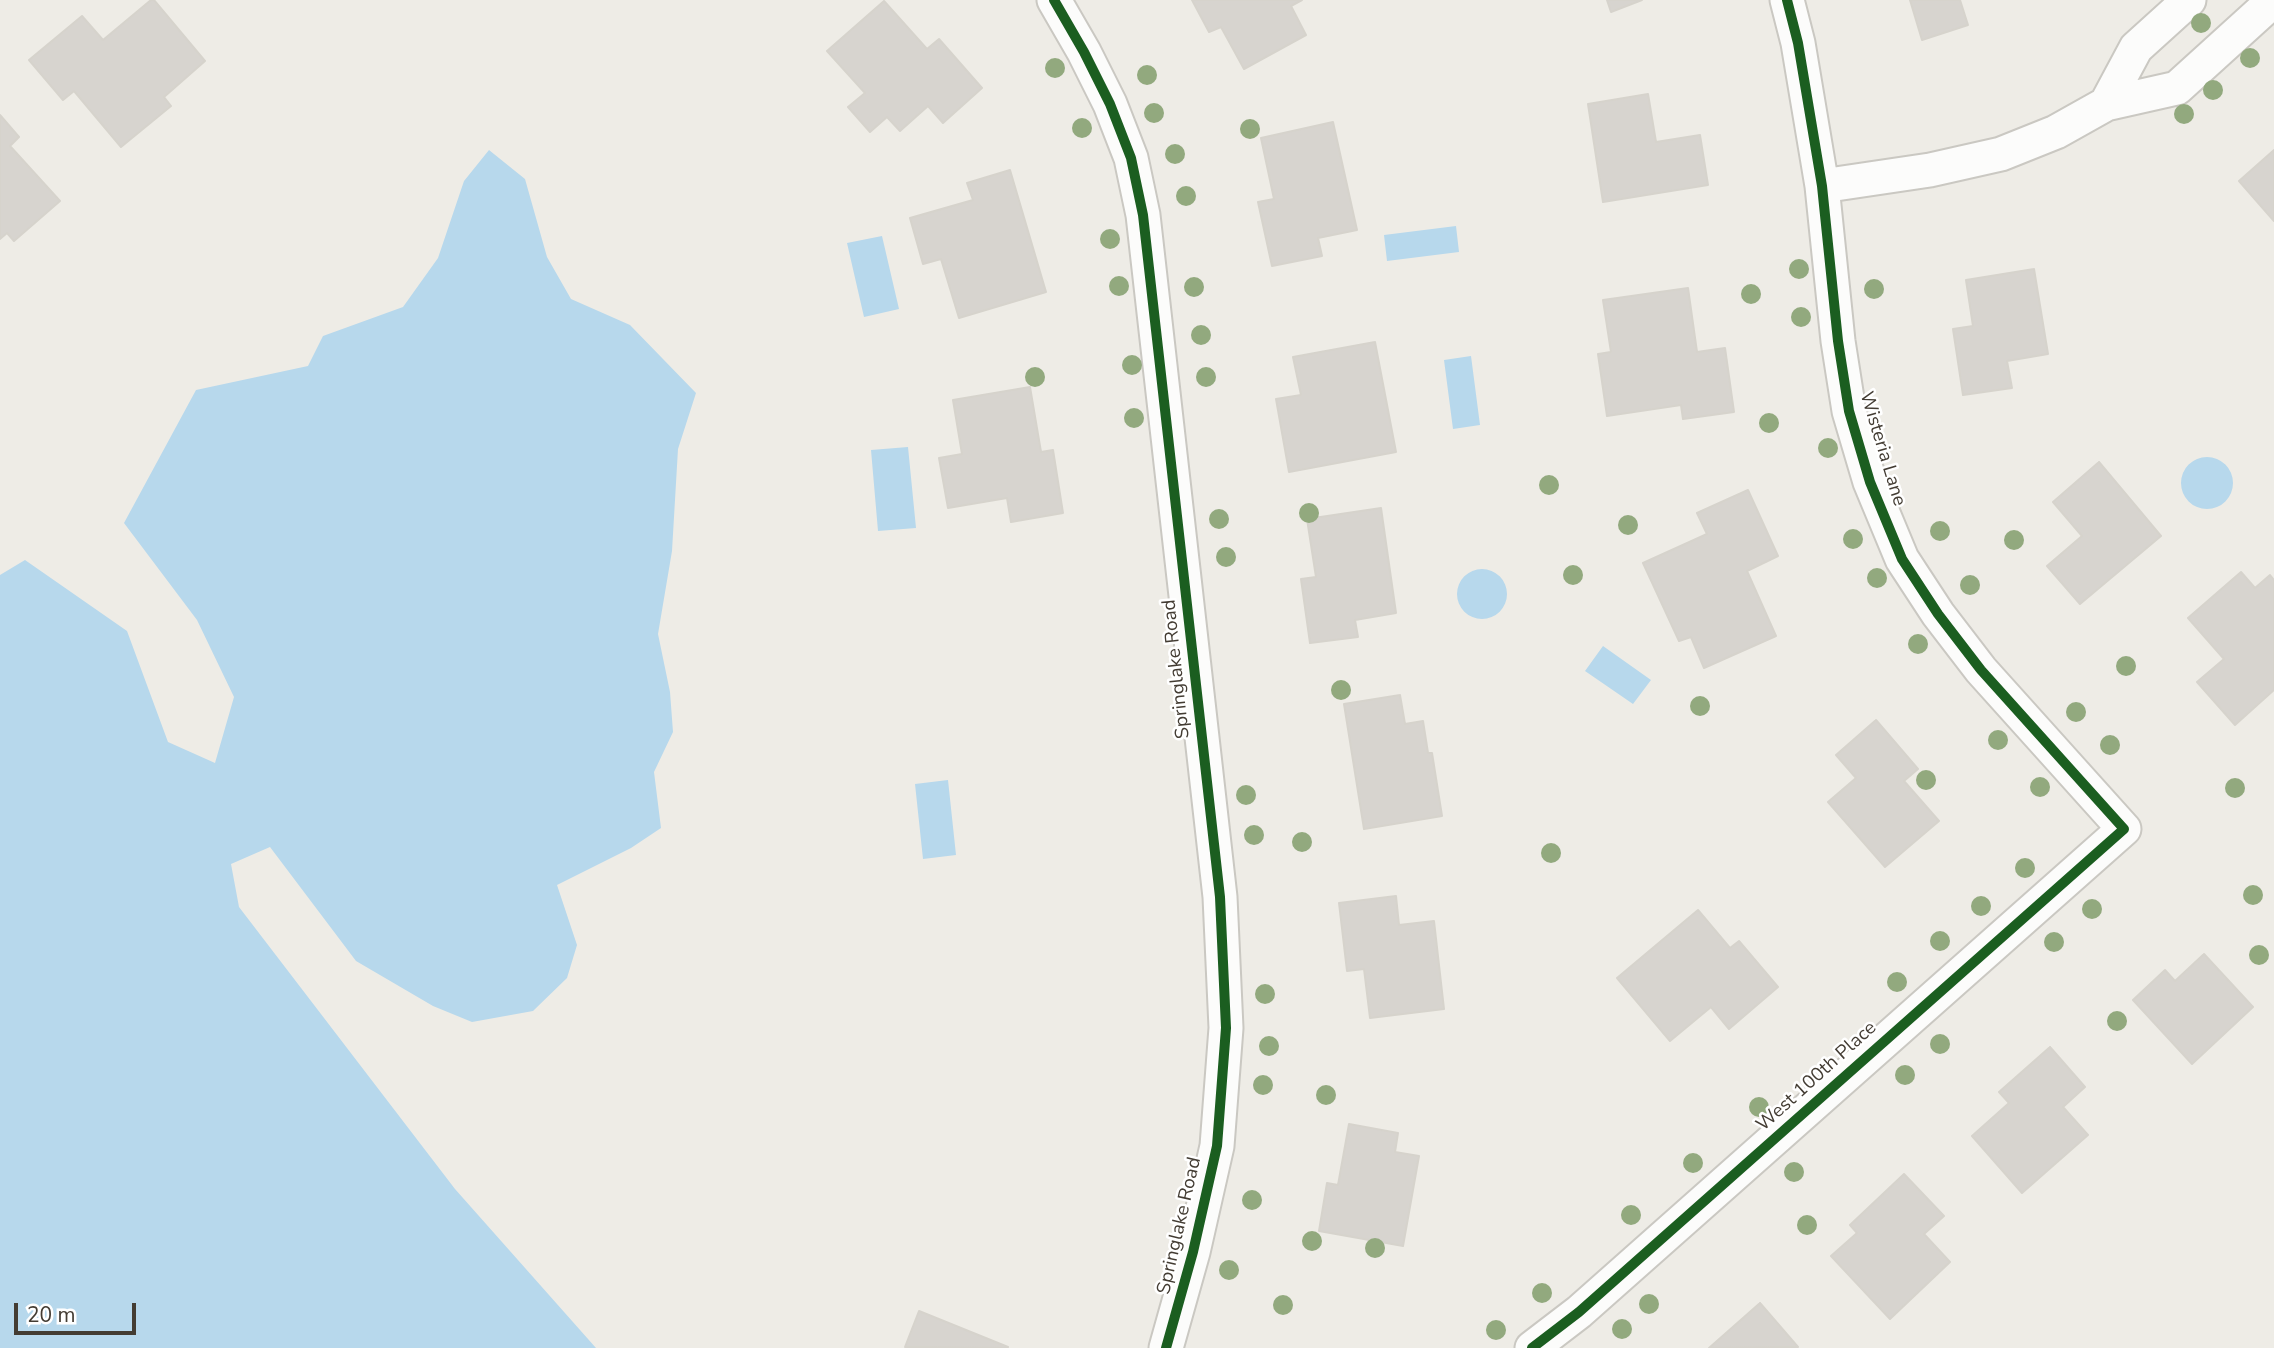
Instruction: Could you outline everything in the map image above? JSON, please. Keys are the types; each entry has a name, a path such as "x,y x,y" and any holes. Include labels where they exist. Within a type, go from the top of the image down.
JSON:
{"street":[{"name":"Springlake Road","path":"1054,0 1110,104 1131,159 1143,215 1220,897 1226,1028 1217,1146 1167,1348"},
{"name":"Wisteria Lane","path":"1787,0 1798,43 1822,186 1838,341 1849,411 1870,482 1902,559 1938,614 1981,670 2124,829"},
{"path":"2106,104 2136,48 2189,0"},
{"path":"1822,186 1930,170 2001,154 2056,132 2106,104 2177,88 2274,0"},
{"name":"West 100th Place","path":"1532,1348 1579,1312 2124,829"}],"water":[{"path":"489,150 525,179 547,257 571,299 630,325 696,393 678,449 672,551 658,634 670,692 673,732 654,772 661,828 631,848 557,885 577,945 567,978 533,1011 472,1022 433,1006 356,961 270,847 231,864 239,907 455,1189 596,1348 0,1348 0,575 25,560 127,631 168,742 215,763 234,697 197,620 124,523 196,390 308,366 323,336 403,307 438,258 464,181"},
{"path":"1456,226 1459,252 1387,261 1384,235"},
{"path":"882,236 899,309 864,317 847,243"},
{"path":"1471,356 1480,425 1453,429 1444,360"},
{"path":"908,447 916,528 878,531 871,450"},
{"path":"2207,457 2226,464 2233,483 2226,502 2207,509 2188,502 2181,483 2188,464"},
{"path":"1482,569 1500,576 1507,594 1500,612 1482,619 1464,612 1457,594 1464,576"},
{"path":"1603,646 1651,680 1633,704 1585,671"},
{"path":"948,780 956,855 923,859 915,784"}],"building":[{"path":"154,0 205,61 164,97 171,106 121,147 74,91 63,100 29,60 82,16 103,40"},
{"path":"1192,0 1302,0 1291,6 1306,35 1244,69 1221,27 1209,32"},
{"path":"1607,0 1642,0 1611,12"},
{"path":"1910,0 1960,0 1968,25 1922,40"},
{"path":"884,1 927,49 939,39 982,88 943,123 928,106 900,131 887,117 870,132 848,107 865,93 827,51"},
{"path":"1648,94 1656,142 1700,135 1708,185 1603,202 1588,104"},
{"path":"0,115 19,137 10,146 60,201 14,241 7,233 0,239"},
{"path":"1333,122 1357,230 1318,238 1322,256 1272,266 1258,202 1274,199 1261,138"},
{"path":"2274,150 2274,221 2239,181"},
{"path":"1010,170 1046,292 959,318 941,259 923,264 910,218 973,200 967,183"},
{"path":"2034,269 2048,354 2007,361 2012,388 1963,395 1953,329 1973,326 1966,280"},
{"path":"1688,288 1697,352 1725,348 1734,412 1683,419 1681,405 1607,416 1598,354 1611,352 1603,300"},
{"path":"1375,342 1396,452 1289,472 1276,399 1301,395 1293,357"},
{"path":"1030,387 1041,452 1053,450 1063,513 1011,522 1007,498 948,508 939,458 962,454 953,400"},
{"path":"2099,462 2161,536 2080,604 2047,566 2082,536 2053,502"},
{"path":"1748,490 1778,556 1747,571 1776,636 1704,668 1691,637 1679,641 1643,563 1707,534 1697,513"},
{"path":"1381,508 1396,613 1355,620 1358,637 1310,643 1301,579 1316,577 1307,519"},
{"path":"2241,572 2255,588 2270,575 2274,580 2274,690 2235,725 2197,682 2224,659 2188,618"},
{"path":"1400,695 1405,724 1423,721 1428,753 1432,753 1442,816 1364,829 1344,704"},
{"path":"1876,720 1918,769 1904,781 1939,821 1885,867 1828,802 1856,778 1836,755"},
{"path":"1396,896 1399,925 1434,921 1444,1009 1370,1018 1364,969 1347,971 1339,903"},
{"path":"1698,910 1730,948 1739,941 1778,987 1729,1029 1711,1007 1670,1041 1617,978"},
{"path":"2204,954 2253,1007 2192,1064 2133,1000 2165,970 2175,981"},
{"path":"2050,1047 2085,1087 2063,1107 2088,1135 2022,1193 1972,1136 2009,1103 1999,1092"},
{"path":"1349,1124 1398,1133 1395,1152 1419,1156 1403,1246 1319,1231 1327,1183 1338,1185"},
{"path":"1904,1174 1944,1216 1924,1234 1950,1262 1890,1319 1831,1256 1857,1233 1850,1225"},
{"path":"1760,1303 1798,1347 1709,1348"},
{"path":"919,1311 1008,1347 905,1347"}],"cycle path":[{"path":"1054,0 1110,104 1131,158 1143,215 1220,897 1226,1028 1217,1146 1193,1252 1166,1348"},
{"path":"1532,1348 1579,1312 2124,829 1981,670 1938,614 1902,559 1870,482 1849,411 1838,341 1822,186 1798,43 1787,0"}]}
